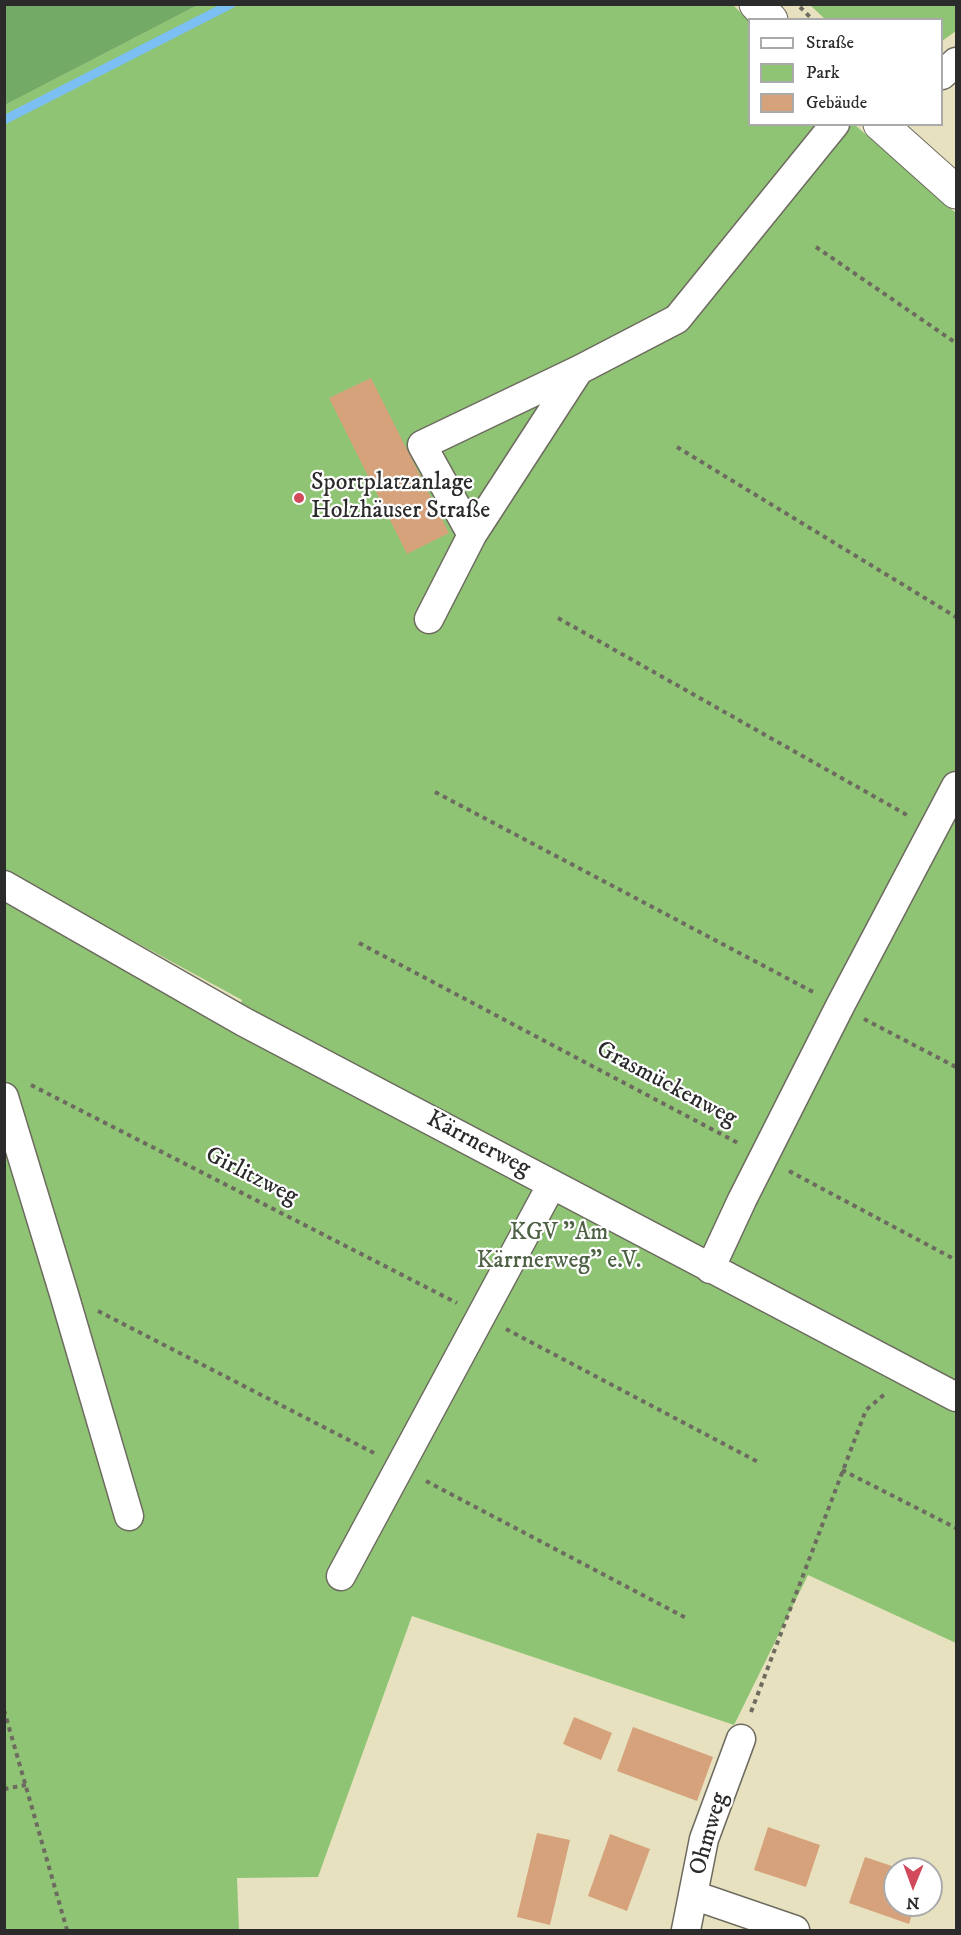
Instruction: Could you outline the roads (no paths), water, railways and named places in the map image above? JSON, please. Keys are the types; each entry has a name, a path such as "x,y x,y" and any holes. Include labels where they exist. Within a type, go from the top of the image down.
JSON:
{"main road":[{"path":"756,4 769,18"},
{"path":"886,126 957,192"}],"street":[{"path":"943,74 957,62"},
{"path":"472,535 422,445 579,370 677,319 833,126"},
{"path":"429,619 472,535 579,370"},
{"path":"710,1269 840,1006 957,786"},
{"name":"Kärrnerweg","path":"4,885 244,1022 957,1397"},
{"path":"15,1089 64,1294 129,1516"},
{"path":"341,1576 552,1184"},
{"name":"Ohmweg","path":"686,1930 704,1839 741,1738"},
{"path":"693,1895 795,1930"}],"waterway":[{"path":"4,120 231,4"}],"place":[{"name":"Sportplatzanlage Holzhäuser Straße","path":"299,498"}],"park label":[{"name":"KGV \"Am Kärrnerweg\" e.V.","path":"559,1248"}]}
